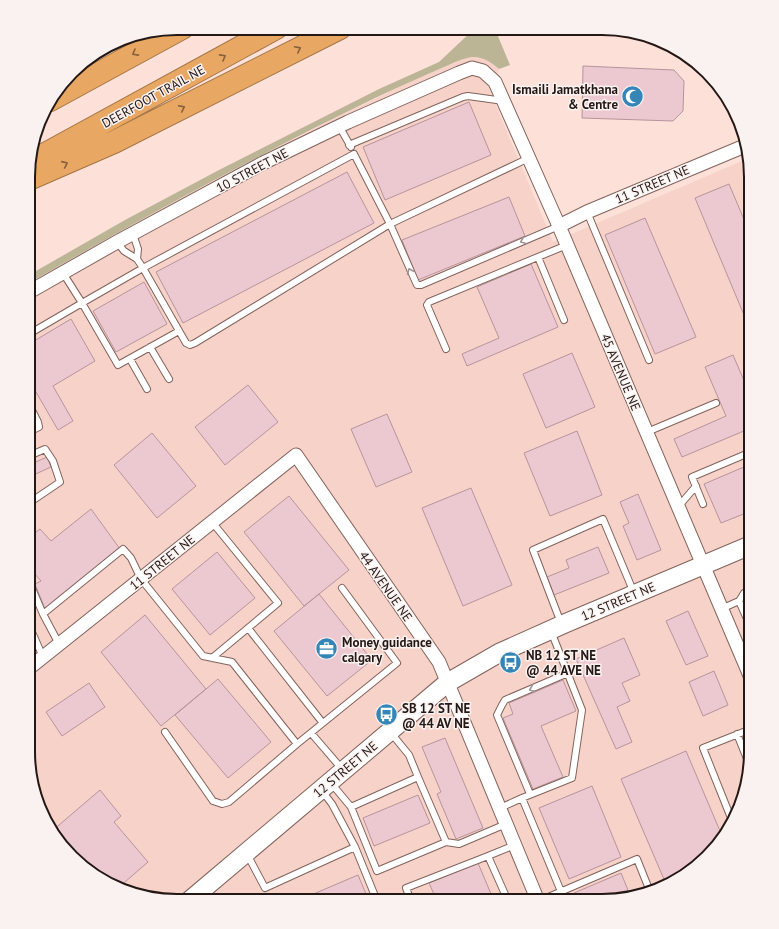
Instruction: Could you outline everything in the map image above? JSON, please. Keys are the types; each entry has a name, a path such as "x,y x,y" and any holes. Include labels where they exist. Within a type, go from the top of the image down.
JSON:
{"highway":[{"path":"62,94 169,35"},
{"name":"DEERFOOT TRAIL NE","path":"36,159 263,35"},
{"path":"35,176 114,142 326,35"}],"street":[{"name":"10 STREET NE","path":"35,289 117,242 263,163 339,126 472,68 483,71"},
{"name":"45 AVENUE NE","path":"483,71 495,82 504,101 567,244 744,662"},
{"name":"11 STREET NE","path":"559,226 587,212 741,148"},
{"name":"11 STREET NE","path":"35,663 296,455"},
{"name":"44 AVENUE NE","path":"296,455 439,662 536,894"},
{"name":"12 STREET NE","path":"197,894 447,683 499,653 744,548"}],"lane":[{"path":"350,145 463,97 468,96 504,101"},
{"path":"339,126 390,224 417,285 559,226"},
{"path":"35,330 143,268 354,154"},
{"path":"117,242 124,251 137,259 186,343 190,345 390,224 529,158"},
{"path":"587,212 649,360"},
{"path":"134,234 138,249 137,259"},
{"path":"446,349 427,305 429,302 567,244"},
{"path":"538,256 564,320"},
{"path":"63,273 118,365 179,331"},
{"path":"150,347 169,379"},
{"path":"130,359 147,389"},
{"path":"647,432 716,403"},
{"path":"35,416 39,427 35,429"},
{"path":"35,453 45,449 53,461 60,482 35,498"},
{"path":"703,504 692,477 744,455"},
{"path":"678,508 696,486"},
{"path":"500,808 530,794 572,778 582,710 568,673 533,550 603,519 634,594"},
{"path":"212,522 278,603 212,658"},
{"path":"43,614 123,548 131,558 141,579 203,656 232,662 297,744"},
{"path":"165,732 213,801 222,804 228,802 311,733 322,722 397,663 342,588"},
{"path":"721,609 739,601 744,593"},
{"path":"35,595 59,644"},
{"path":"739,601 744,612"},
{"path":"248,628 322,722"},
{"path":"35,639 43,657"},
{"path":"530,794 497,715 506,700 568,673"},
{"path":"390,731 409,755 446,842"},
{"path":"729,814 703,748 744,732"},
{"path":"311,733 343,770"},
{"path":"737,734 744,751"},
{"path":"351,806 418,777"},
{"path":"325,786 351,806 377,871 446,842 459,844 506,824"},
{"path":"325,786 332,804 355,847 374,894"},
{"path":"522,798 563,894"},
{"path":"409,894 406,888 515,845"},
{"path":"246,852 265,888 355,847"},
{"path":"488,856 505,894"},
{"path":"555,894 637,859 648,886"}],"shaded area":[{"path":"468,35 498,35 510,65 499,69 490,62 477,57 454,62 375,98 244,164 35,280 35,272 125,220 219,170 379,89 439,62"},
{"path":"472,57 483,58 499,69 492,96 553,242 743,160 744,761 739,789 733,806 715,839 689,865 656,883 621,893 168,894 140,889 123,883 90,865 64,839 46,806 36,771 35,280 161,209 335,118 418,78 463,59"}],"building":[{"name":"Ismaili Jamatkhana & Centre","path":"583,66 674,70 684,81 683,111 673,121 582,118"},
{"path":"469,102 491,155 385,200 363,147"},
{"path":"347,172 374,223 183,323 156,272"},
{"path":"729,184 744,219 744,315 695,198"},
{"path":"509,197 525,236 418,280 402,240"},
{"path":"645,218 696,337 655,354 605,235"},
{"path":"531,264 558,327 467,366 462,354 499,338 477,287"},
{"path":"144,282 167,324 116,352 93,311"},
{"path":"71,319 95,361 53,386 73,421 58,430 35,390 35,340"},
{"path":"572,353 595,407 546,428 523,374"},
{"path":"733,355 744,381 744,431 682,457 674,439 726,416 705,367"},
{"path":"248,385 278,422 225,465 195,427"},
{"path":"387,414 412,472 376,487 351,429"},
{"path":"577,431 602,495 550,516 524,453"},
{"path":"152,433 196,486 157,518 114,465"},
{"path":"47,457 51,467 35,474 35,462"},
{"path":"744,467 744,514 721,523 704,484"},
{"path":"471,488 512,585 463,606 422,508"},
{"path":"638,494 661,550 637,560 623,526 629,523 620,502"},
{"path":"289,496 349,570 304,606 244,532"},
{"path":"91,509 120,549 45,609 35,584 41,581 35,574 35,533 40,529 51,541"},
{"path":"598,547 609,573 554,595 547,577 569,568 566,560"},
{"path":"217,552 255,598 210,635 172,589"},
{"path":"319,594 372,660 327,696 274,631"},
{"path":"688,611 708,656 686,665 666,621"},
{"path":"145,615 206,689 161,726 101,652"},
{"path":"624,638 640,675 622,683 630,701 617,707 632,742 616,749 576,659"},
{"path":"714,671 728,705 703,716 689,682"},
{"path":"218,679 271,742 228,778 175,715"},
{"path":"563,680 576,711 541,726 563,777 533,789 503,718 513,714 509,703"},
{"path":"89,683 105,707 62,736 46,712"},
{"path":"445,738 483,828 456,839 437,794 441,792 422,747"},
{"path":"686,751 720,831 715,839 696,859 689,865 664,879 621,779"},
{"path":"592,786 621,857 569,879 539,808"},
{"path":"100,790 121,816 114,822 148,862 123,883 90,865 70,846 57,827"},
{"path":"418,795 430,823 374,846 363,818"},
{"path":"478,863 491,894 434,894 429,883"},
{"path":"621,873 628,891 611,894 574,893"},
{"path":"358,875 366,894 313,894"}],"place":[{"name":"Ismaili Jamatkhana & Centre","path":"633,96"},
{"name":"Money guidance calgary","path":"326,649"},
{"name":"NB 12 ST NE @ 44 AVE NE","path":"510,662"},
{"name":"SB 12 ST NE @ 44 AV NE","path":"386,715"}]}
